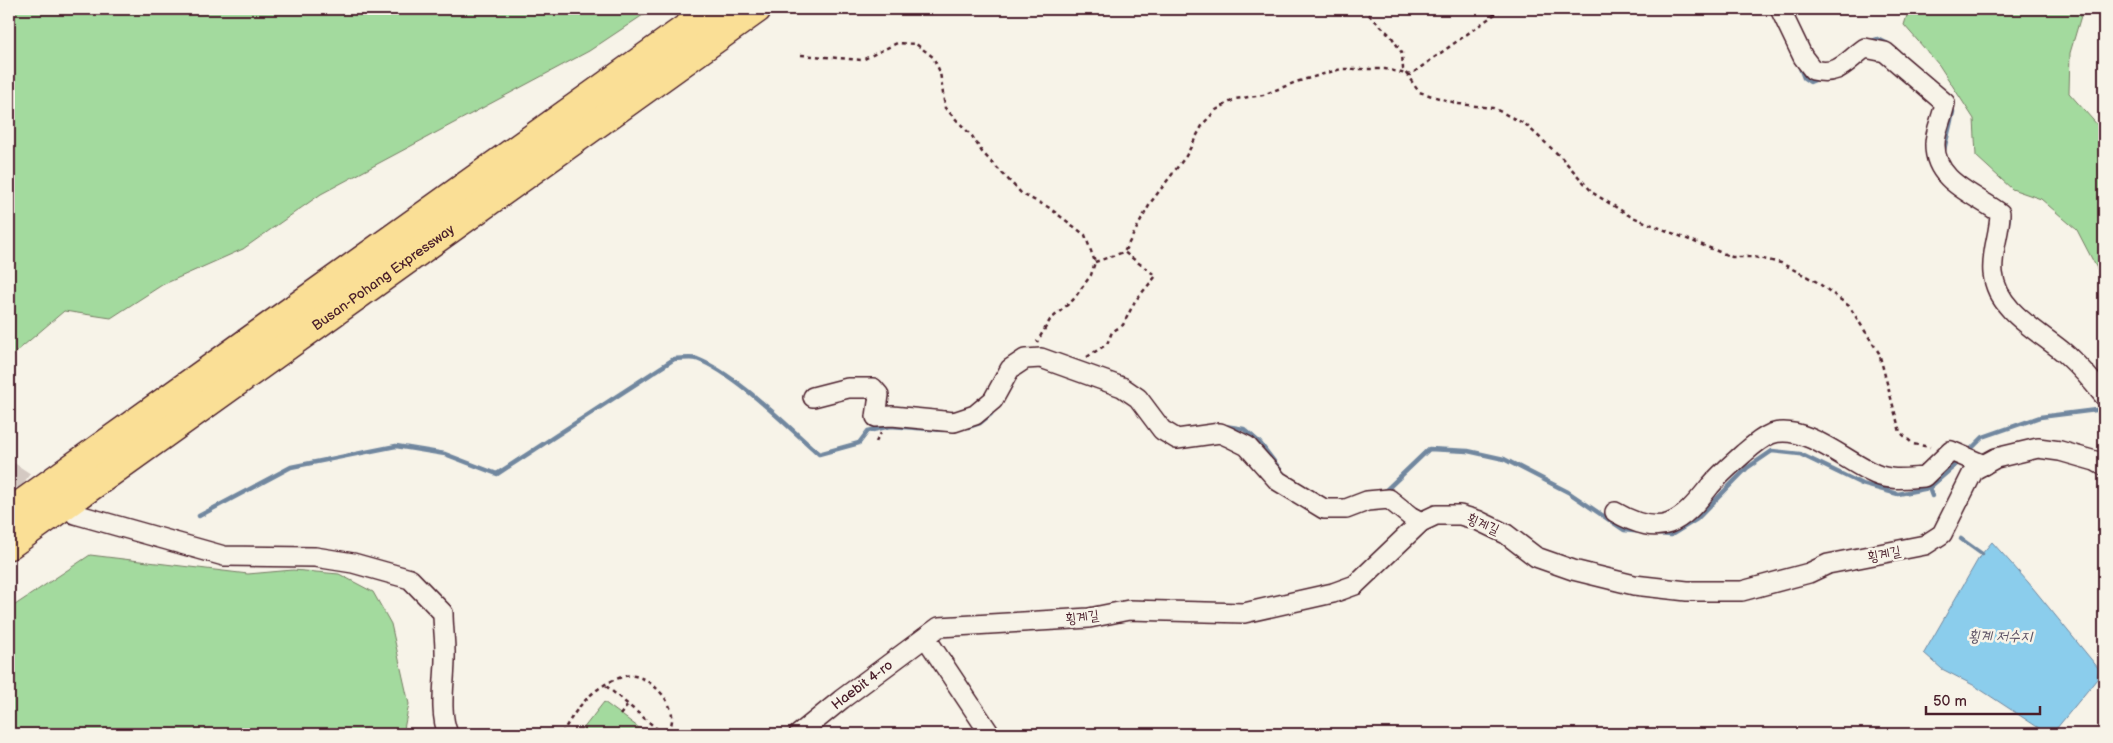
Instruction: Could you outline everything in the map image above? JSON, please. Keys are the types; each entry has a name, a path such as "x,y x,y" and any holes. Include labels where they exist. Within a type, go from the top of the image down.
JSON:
{"highway":[{"name":"Busan-Pohang Expressway","path":"9,513 713,9"},
{"name":"Busan-Pohang Expressway","path":"9,545 757,9"}],"street":[{"path":"1780,9 1803,57 1813,70 1826,73 1841,69 1865,48 1875,49 1885,52 1946,103 1934,143 1937,162 1955,184 2000,213 2000,227 1992,257 1993,276 1998,290 2017,318 2067,355 2104,396"},
{"path":"813,397 848,388 873,388 879,395 876,417 892,416 954,422 975,415 993,400 1010,369 1025,359 1041,358 1122,387 1138,398 1162,430 1177,439 1220,433 1247,446 1278,481 1324,509 1346,509 1377,500 1389,499 1410,516 1421,522"},
{"path":"1615,512 1635,523 1665,524 1678,521 1699,502 1724,471 1755,444 1772,434 1803,434 1875,474 1890,478 1924,477 1953,452 1979,463"},
{"name":"횡계길","path":"926,638 939,627 958,624 1017,623 1089,618 1129,610 1244,613 1333,593 1355,585 1421,522 1436,515 1460,515 1477,520 1506,534 1536,557 1572,570 1634,586 1687,591 1742,592 1809,573 1828,564 1925,545 1942,534 1966,482 1979,463 2038,448 2060,451 2095,461 2104,466"},
{"path":"75,514 224,556 314,557 353,563 410,579 442,612 445,652 445,728 448,734"},
{"path":"926,638 990,734"},
{"name":"Haebit 4-ro","path":"798,734 842,698 926,638"}],"path":[{"path":"1363,9 1391,36 1402,53 1403,69 1419,92 1459,104 1493,108 1525,124 1562,158 1593,194 1630,216 1732,257 1754,256 1781,263 1817,282 1848,306 1878,353 1900,432 1913,444 1953,452"},
{"path":"1407,75 1502,9"},
{"path":"801,55 862,60 897,43 916,44 933,57 940,72 945,108 972,136 982,152 1022,194 1048,207 1085,235 1095,262 1091,275 1072,300 1050,320 1038,339 1035,359"},
{"path":"1095,262 1124,252 1150,202 1186,156 1203,124 1216,110 1235,99 1264,95 1296,82 1341,69 1385,69 1407,75"},
{"path":"1080,372 1086,358 1107,344 1112,332 1123,325 1135,301 1156,276 1124,252"},
{"path":"876,442 881,433"},
{"path":"562,734 583,701 628,675 640,678 662,692 672,716 668,734"},
{"path":"606,686 663,734"},
{"path":"620,715 628,704"},
{"path":"478,734 493,732 512,734"}],"green space":[{"path":"9,9 652,9 589,51 321,194 243,249 162,285 111,318 64,311 9,358"},
{"path":"1909,9 2083,9 2070,53 2069,93 2100,128 2104,127 2104,282 2077,230 2041,199 2012,189 1976,156 1974,119 1939,65 1904,25"},
{"path":"90,555 248,574 293,570 339,574 373,592 391,624 409,704 403,734 9,734 9,609"},
{"path":"604,702 642,730 638,734 579,734"}],"water":[{"name":"횡계 저수지","path":"1992,542 2028,582 2099,669 2097,679 2052,734 2048,734 1975,686 1942,669 1924,653 1980,556"}],"waterway":[{"path":"1869,42 1878,39 1888,44"},
{"path":"1799,65 1804,78 1810,82 1820,78"},
{"path":"1944,150 1953,112 1952,104"},
{"path":"2005,237 2009,218 2006,214"},
{"path":"199,516 291,467 396,446 445,454 497,474 674,359 697,359 728,376 761,402 819,454 859,443 868,431 891,426 943,430"},
{"path":"1967,453 1983,437 2040,417 2104,409"},
{"path":"968,427 980,423 991,414"},
{"path":"1225,426 1244,429 1260,443 1285,476"},
{"path":"1382,494 1429,449 1468,451 1504,459 1568,492 1624,530 1643,532"},
{"path":"1658,534 1671,535 1697,519 1747,468 1772,451 1800,454 1862,484 1898,494 1929,488 1960,461"},
{"path":"1929,488 1932,496"},
{"path":"1961,539 1982,554"}],"tunnel":[{"path":"9,471 49,497"}]}
